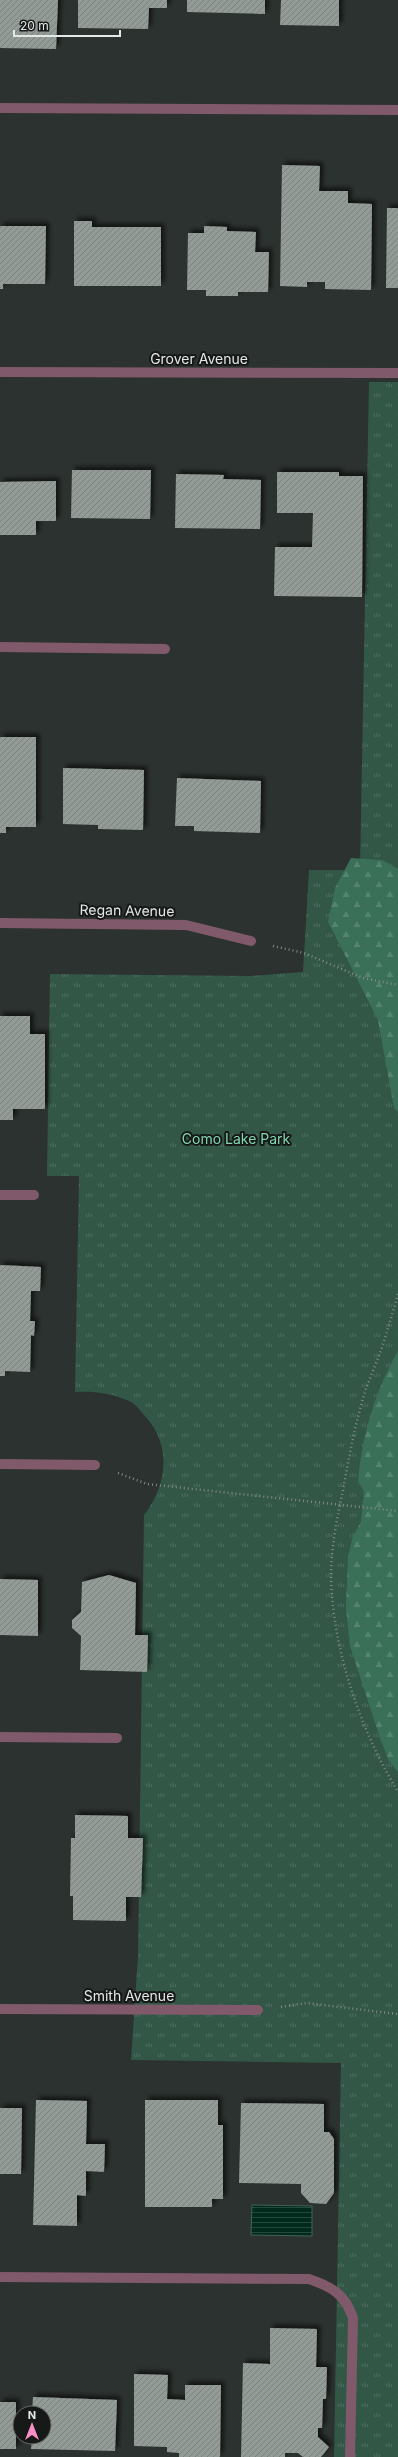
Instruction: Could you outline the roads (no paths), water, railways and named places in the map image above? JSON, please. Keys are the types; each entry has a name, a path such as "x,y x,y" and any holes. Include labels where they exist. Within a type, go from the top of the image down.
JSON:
{"street":[{"path":"0,108 398,110"},
{"name":"Grover Avenue","path":"0,372 398,373"},
{"path":"0,647 165,649"},
{"name":"Regan Avenue","path":"0,923 186,925 251,941"},
{"path":"0,1195 34,1195"},
{"path":"0,1464 95,1465"},
{"path":"0,1737 118,1738"},
{"name":"Smith Avenue","path":"0,2008 258,2010"},
{"path":"0,2277 309,2279 326,2285 339,2292 344,2298 353,2318 350,2457"}],"park label":[{"name":"Como Lake Park","path":"236,1138"}]}
